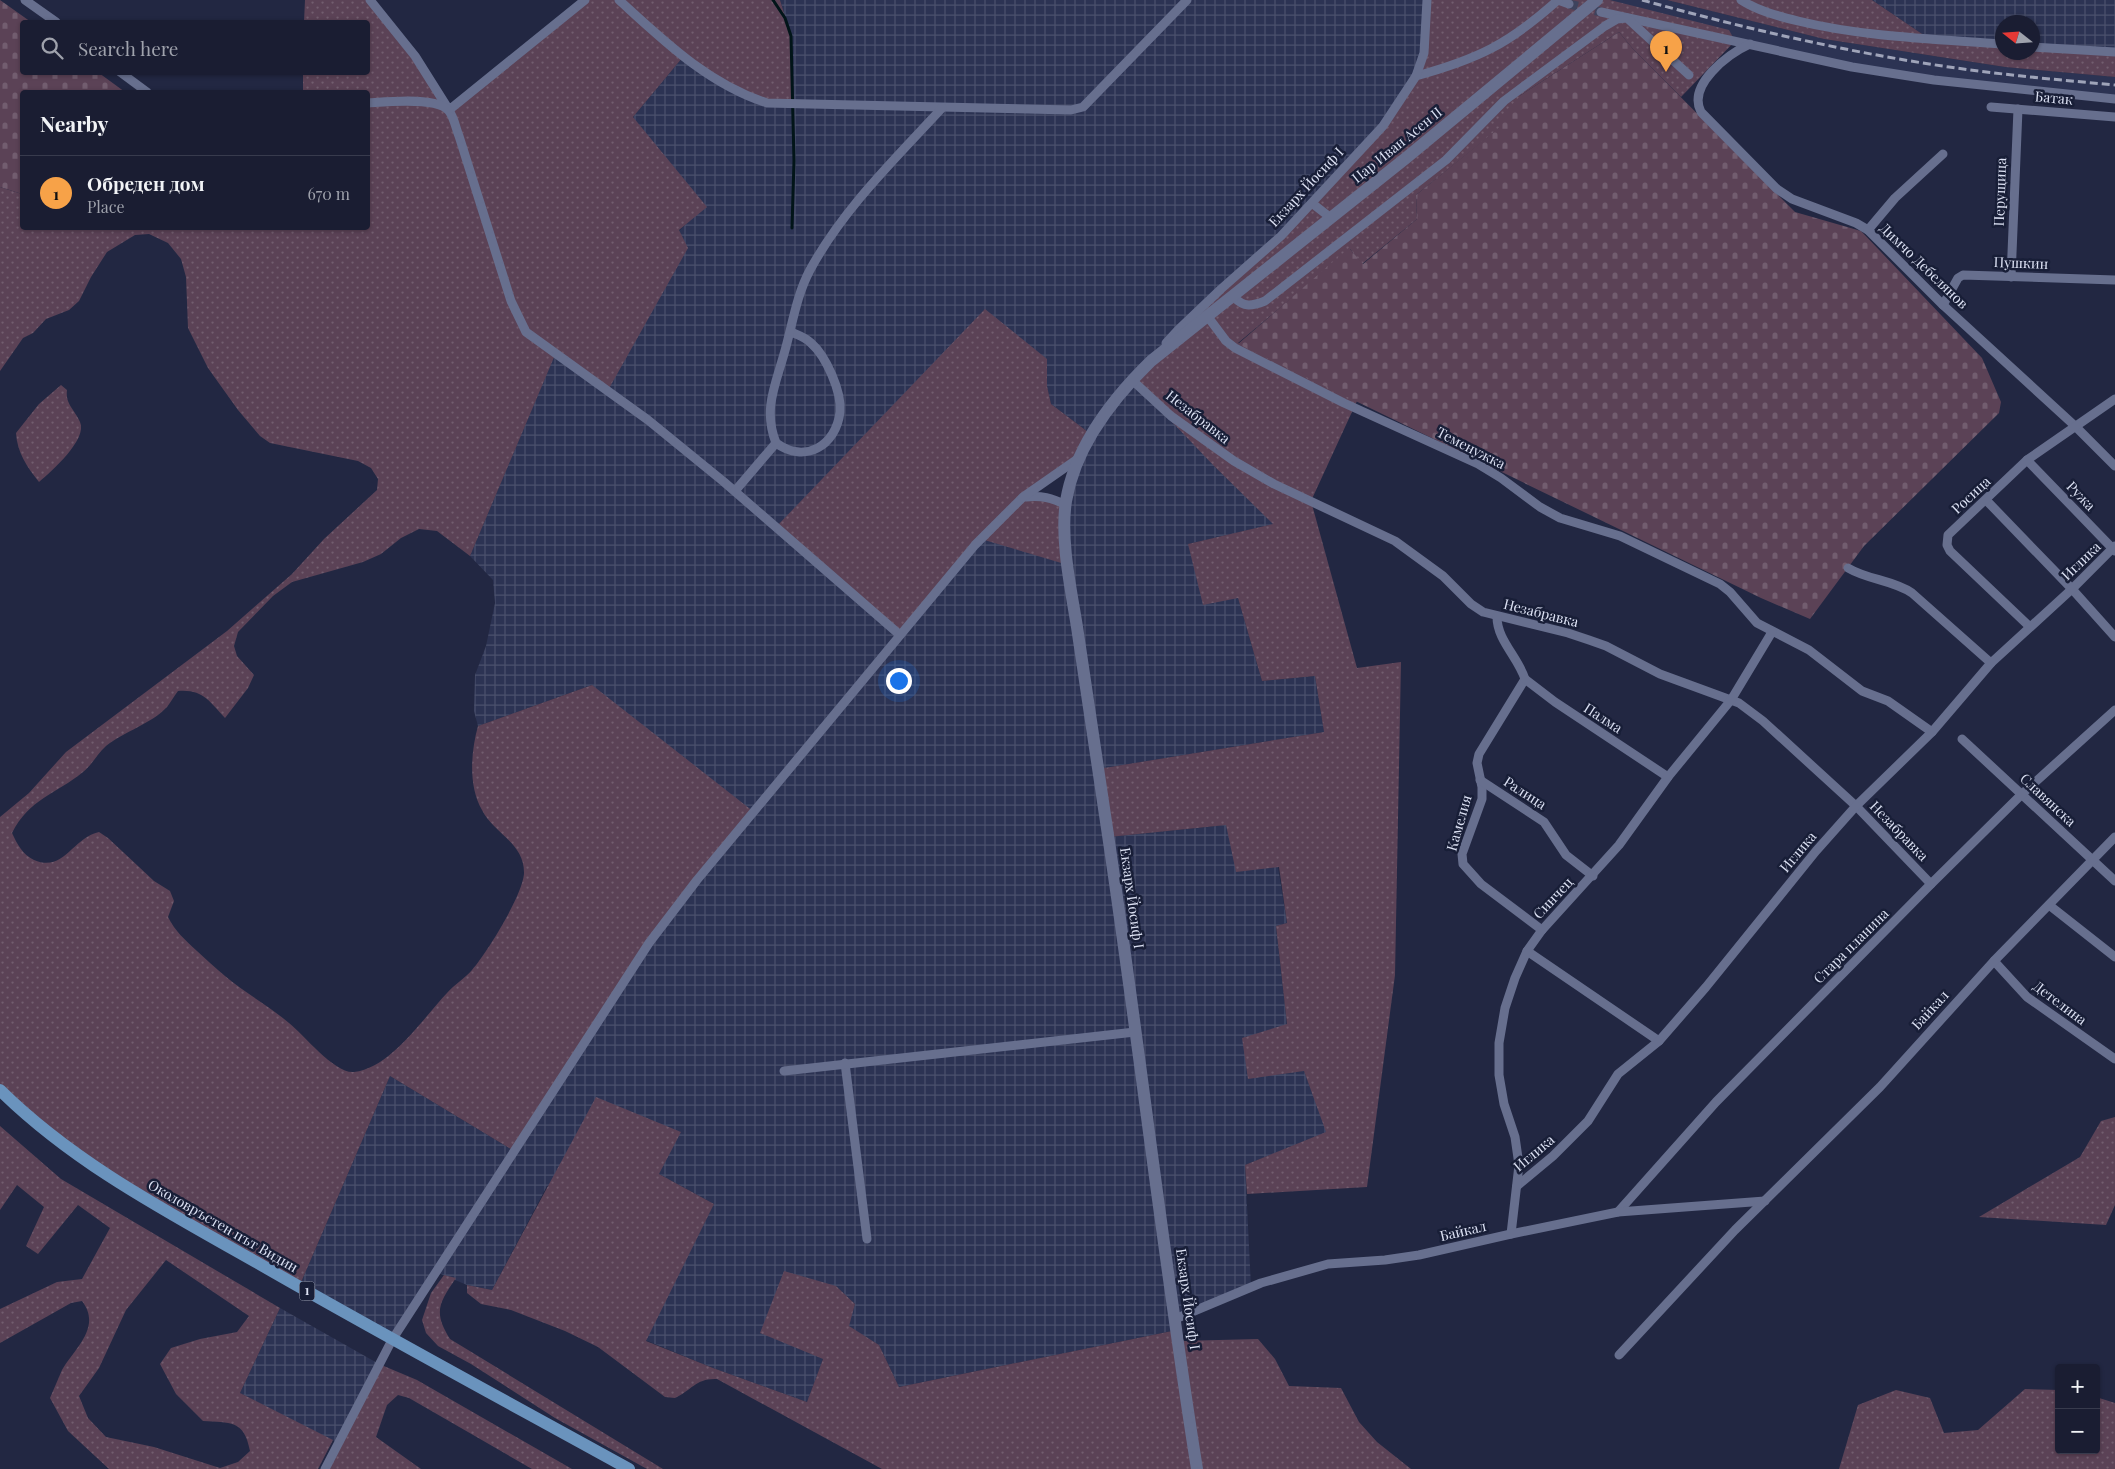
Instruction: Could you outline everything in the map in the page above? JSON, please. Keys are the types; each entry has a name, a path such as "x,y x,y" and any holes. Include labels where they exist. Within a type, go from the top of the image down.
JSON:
{"main road":[{"name":"Цар Иван Асен II","path":"1211,314 1599,6"},
{"name":"Екзарх Йосиф I","path":"1196,1467 1110,846 1071,588 1066,538 1066,505 1074,471 1103,417 1132,380 1151,361 1211,314"},
{"name":"Околовръстен път Видин","path":"0,1090 26,1116 80,1158 144,1199 392,1340 629,1469"}],"street":[{"path":"25,0 53,20"},
{"path":"370,0 415,56 448,110 459,136 510,301 526,332 648,420 735,491 900,636"},
{"path":"448,110 585,0"},
{"path":"619,0 675,51 698,69 754,99 767,103 1071,110 1083,107 1187,0"},
{"name":"Екзарх Йосиф I","path":"1151,361 1178,330 1281,236 1313,204 1383,126 1416,76 1424,53 1427,0"},
{"path":"1416,76 1458,64 1510,39 1532,24 1558,0 1569,4"},
{"path":"1741,0 1756,9 1818,26 1864,33 1995,43"},
{"path":"1599,6 1627,18 1852,67 1934,80 2115,99"},
{"path":"1234,297 1246,306 1253,306 1265,301 1446,160 1504,101 1617,19 1627,18 1689,76"},
{"name":"Димчо Дебелянов","path":"1750,44 1734,51 1714,70 1697,97 1696,104 1701,112 1777,188 1792,199 1856,223 1868,230 1943,305 2075,426 2115,466"},
{"path":"2040,47 2115,52"},
{"path":"124,75 144,90"},
{"path":"370,103 428,102 448,110"},
{"path":"791,332 803,337 812,344 824,361 840,397 838,424 831,436 815,450 804,452 793,451 776,443 771,430 769,414 771,397 798,302 809,272 832,236 867,190 942,108"},
{"name":"Батак","path":"1991,108 2115,117"},
{"name":"Перущица","path":"2011,277 2018,109"},
{"path":"1868,230 1895,198 1943,154"},
{"path":"1313,204 1331,218"},
{"name":"Пушкин","path":"1943,305 1958,278 1963,275 2115,280"},
{"name":"Теменужка","path":"1211,314 1226,341 1235,348 1344,403 1478,464 1501,478 1540,507 1560,518 1620,536 1720,584 1730,592 1757,623 1772,632"},
{"name":"Незабравка","path":"1132,380 1171,416 1234,461 1274,484 1395,541 1443,576 1470,604 1483,612 1568,633 1606,646 1660,674 1730,700 1748,709 1856,806 1931,884"},
{"name":"Росица","path":"2030,627 1950,551 1947,545 1948,535 2027,460 2115,399"},
{"path":"735,491 776,443"},
{"path":"325,1469 392,1340 649,943 697,880 976,545 1023,497 1081,456"},
{"name":"Ружа","path":"2027,460 2114,548"},
{"path":"1023,497 1051,498 1066,505"},
{"path":"1986,500 2072,589 2115,637"},
{"name":"Иглика","path":"1517,1186 1575,1136 1588,1121 1618,1074 1659,1041 1706,988 1816,851 1856,806 1932,732 1991,662 2072,589 2114,548"},
{"path":"1848,568 1872,579 1903,586 1991,662"},
{"path":"1497,617 1500,633 1522,668 1525,679"},
{"path":"1772,632 1810,650 1862,691 1888,701 1932,732"},
{"name":"Синчец","path":"1511,1234 1519,1165 1515,1137 1504,1104 1499,1075 1499,1044 1505,1008 1515,978 1527,951 1542,930 1593,876 1619,845 1668,777 1730,700 1772,632"},
{"name":"Палма","path":"1525,679 1555,702 1668,777"},
{"name":"Камелия","path":"1525,679 1479,754 1477,763 1482,799 1462,854 1463,864 1480,884 1542,930"},
{"name":"Стара планина","path":"1618,1212 1716,1102 1931,884 2022,794 2115,710"},
{"name":"Славянска","path":"1962,739 2115,881"},
{"name":"Ралица","path":"1480,780 1544,822 1566,855 1593,876"},
{"name":"Байкал","path":"1619,1355 1765,1201 1880,1086 1994,961 2115,837"},
{"path":"2049,905 2115,957"},
{"path":"1527,951 1659,1041"},
{"name":"Детелина","path":"1994,961 2027,997 2115,1059"},
{"path":"784,1071 1135,1032"},
{"path":"845,1064 867,1239"},
{"name":"Байкал","path":"1175,1319 1262,1283 1328,1264 1386,1260 1419,1255 1618,1212 1765,1201"}],"shaded area":[{"path":"780,0 1427,0 1424,53 1401,101 1313,204 1221,289 1214,466 1274,524 1188,544 1238,598 1262,681 1315,676 1324,732 1099,769 1109,837 1226,825 1278,867 1287,923 1276,926 1287,1025 1248,1078 1304,1071 1327,1132 1245,1165 1251,1287 1175,1319 1177,1330 899,1387 879,1345 848,1326 855,1304 836,1286 823,1359 807,1402 713,1368 645,1340 714,1204 659,1174 680,1131 547,1186 492,1290 467,1285 436,1272 392,1340 299,1287 390,1076 514,1151 592,685 478,726 474,711 475,675 486,646 495,603 493,580 470,556 555,354 691,219 633,117 683,57 793,104 791,36","holes":["1047,359 1047,386 1051,404 1092,435 1066,505 975,545"]},
{"path":"1610,0 1667,0 1824,39 2005,67 2115,77 2115,98 1934,80 1750,44"},
{"path":"1872,0 2115,0 2115,52 2040,47 2040,15 1995,15 1995,43 1928,38"},
{"path":"280,1308 379,1364 338,1443 240,1393"}],"green space":[{"path":"0,0 28,20 20,20 20,75 102,75 122,90 20,90 20,193 0,187"},
{"path":"305,0 370,0 449,110 581,0 780,0 791,36 793,104 767,103 683,57 633,117 707,207 679,230 688,248 607,392 555,355 470,556 437,531 419,529 401,538 381,554 363,562 292,582 273,596 238,632 234,646 237,656 254,675 248,688 225,718 210,701 200,694 178,691 161,713 106,746 83,772 26,812 12,833 18,845 27,855 34,860 44,863 53,862 61,858 90,835 99,832 108,838 154,881 170,891 174,901 168,917 188,943 233,982 289,1023 329,1061 346,1071 354,1072 368,1068 393,1052 450,990 472,970 503,924 522,884 524,874 520,854 487,818 474,790 472,757 478,726 592,685 754,812 649,943 514,1151 390,1076 299,1287 144,1199 0,1090 0,817 29,793 66,752 227,631 292,574 324,539 377,490 378,479 371,468 358,461 270,443 260,436 238,410 208,368 188,328 186,277 181,259 168,243 149,234 135,235 107,252 79,301 69,310 46,319 33,333 23,338 0,371 0,187 20,193 20,230 370,230 370,90 303,90 303,75 370,75 370,20 304,20"},
{"path":"1427,0 1610,0 1729,30 1735,41 1681,97 1633,49 1619,32 1521,95 1502,126 1416,195 1417,219 1362,264 1350,249 1238,343 1357,401 1311,501 1357,668 1401,662 1395,975 1367,1187 1247,1194 1245,1165 1326,1132 1304,1071 1248,1079 1242,1038 1287,1024 1276,926 1287,923 1279,867 1236,872 1226,825 1109,837 1098,769 1324,732 1315,676 1262,681 1238,598 1203,605 1188,544 1273,524 1214,466 1132,380 1281,236 1401,101 1424,53"},
{"path":"1667,0 1872,0 1928,38 1995,43 1995,60 2040,60 2040,47 2115,52 2115,77 2005,67 1824,39"},
{"path":"1619,32 1633,49 1795,212 1861,231 1982,358 2001,402 1999,413 1864,546 1810,619 1761,598 1238,344 1349,248 1363,264 1417,219 1416,195 1501,126 1498,120 1521,95"},
{"path":"985,309 1047,359 1047,386 1051,404 1092,435 1081,456 1024,497 1066,505 1068,565 981,539 900,635 776,527"},
{"path":"61,385 67,390 67,399 80,422 81,429 79,437 67,455 39,482 23,459 18,447 16,433 39,404"},
{"path":"596,1097 681,1132 659,1174 714,1204 646,1341 713,1368 807,1402 823,1359 760,1333 784,1271 836,1286 855,1304 849,1326 879,1345 899,1387 1177,1330 1179,1341 1258,1339 1275,1359 1289,1386 1341,1388 1359,1422 1377,1442 1411,1469 882,1469 717,1379 699,1382 675,1398 665,1397 598,1347 565,1331 511,1310 481,1304 467,1293 467,1285 492,1290"},
{"path":"2115,1117 2115,1205 2106,1225 1979,1217 2080,1157 2101,1121"},
{"path":"0,1126 61,1179 280,1308 240,1393 333,1440 318,1469 109,1469 68,1431 50,1398 62,1370 88,1328 87,1311 82,1301 71,1303 0,1343 0,1309 57,1282 82,1279 110,1228 78,1205 38,1254 26,1246 44,1207 17,1185 0,1210","holes":["166,1260 249,1316 237,1332 200,1339 171,1348 160,1364 176,1394 203,1421 228,1423 240,1428 244,1433 250,1451 238,1462 220,1468 154,1447 106,1437 88,1418 79,1396 99,1368 126,1310"]},
{"path":"444,1275 456,1278 442,1301 440,1308 441,1322 450,1339 663,1469 647,1469 555,1418 471,1364 438,1346 426,1333 422,1320 431,1293"},
{"path":"379,1364 417,1380 572,1469 532,1469 409,1398 398,1395 387,1405 376,1437 421,1469 325,1469"},
{"path":"2025,1389 2055,1390 2055,1454 2100,1454 2100,1398 2115,1403 2115,1469 1839,1469 1858,1405 1896,1390 1930,1398 1944,1433 1978,1430"}],"waterway":[{"path":"773,0 785,18 791,36 794,161 792,228"}],"tunnel":[{"path":"1569,4 1601,12"}],"railway":[{"path":"1642,0 1756,30 1910,61 1970,70 2115,85"}],"place":[{"name":"Обреден дом","path":"1666,72"}]}
